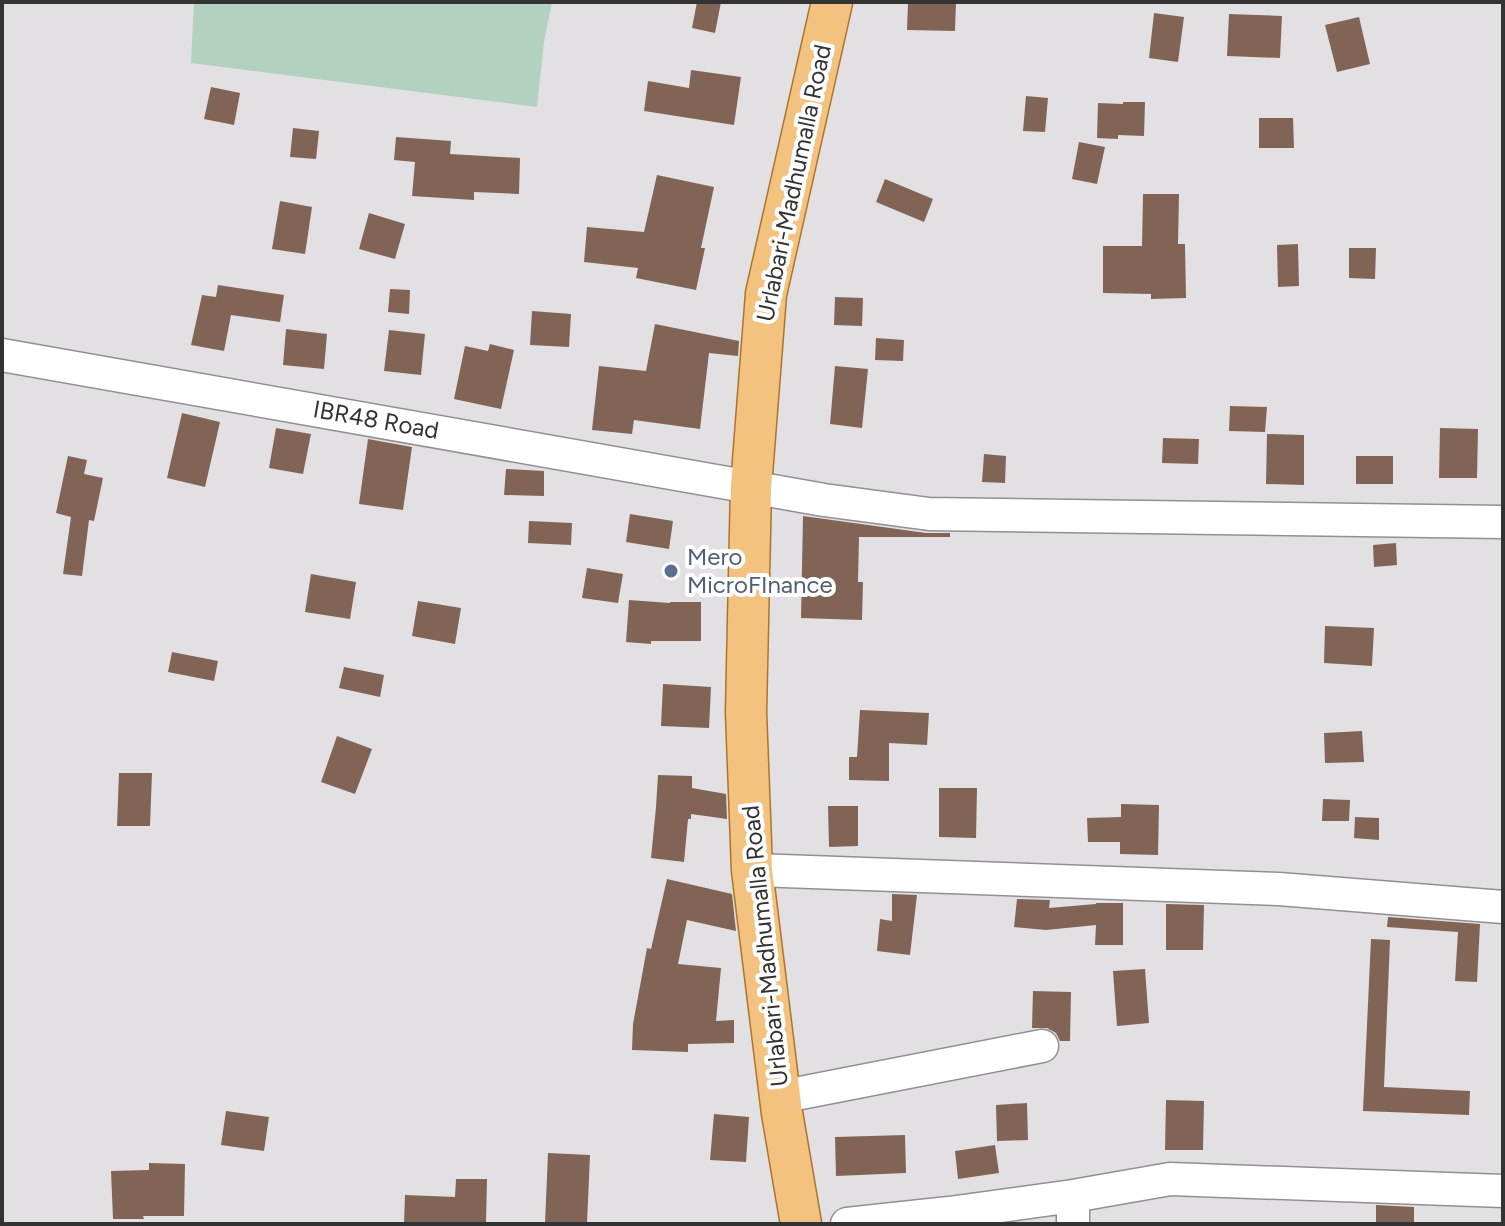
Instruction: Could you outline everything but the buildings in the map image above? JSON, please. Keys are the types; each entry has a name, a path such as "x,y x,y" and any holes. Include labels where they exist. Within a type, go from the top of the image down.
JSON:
{"main road":[{"name":"Urlabari-Madhumalla Road","path":"801,1224 780,1097 752,870 746,712 751,487 766,294 832,2"}],"street":[{"name":"IBR48 Road","path":"2,355 824,500 929,514 1503,522"},
{"path":"752,870 1279,889 1503,907"},
{"path":"780,1097 1042,1046"},
{"path":"847,1224 949,1213 1073,1210 1170,1179 1503,1191"}],"green space":[{"path":"194,2 552,2 537,107 191,63"}],"place":[{"name":"Mero MicroFInance","path":"671,571"}]}
